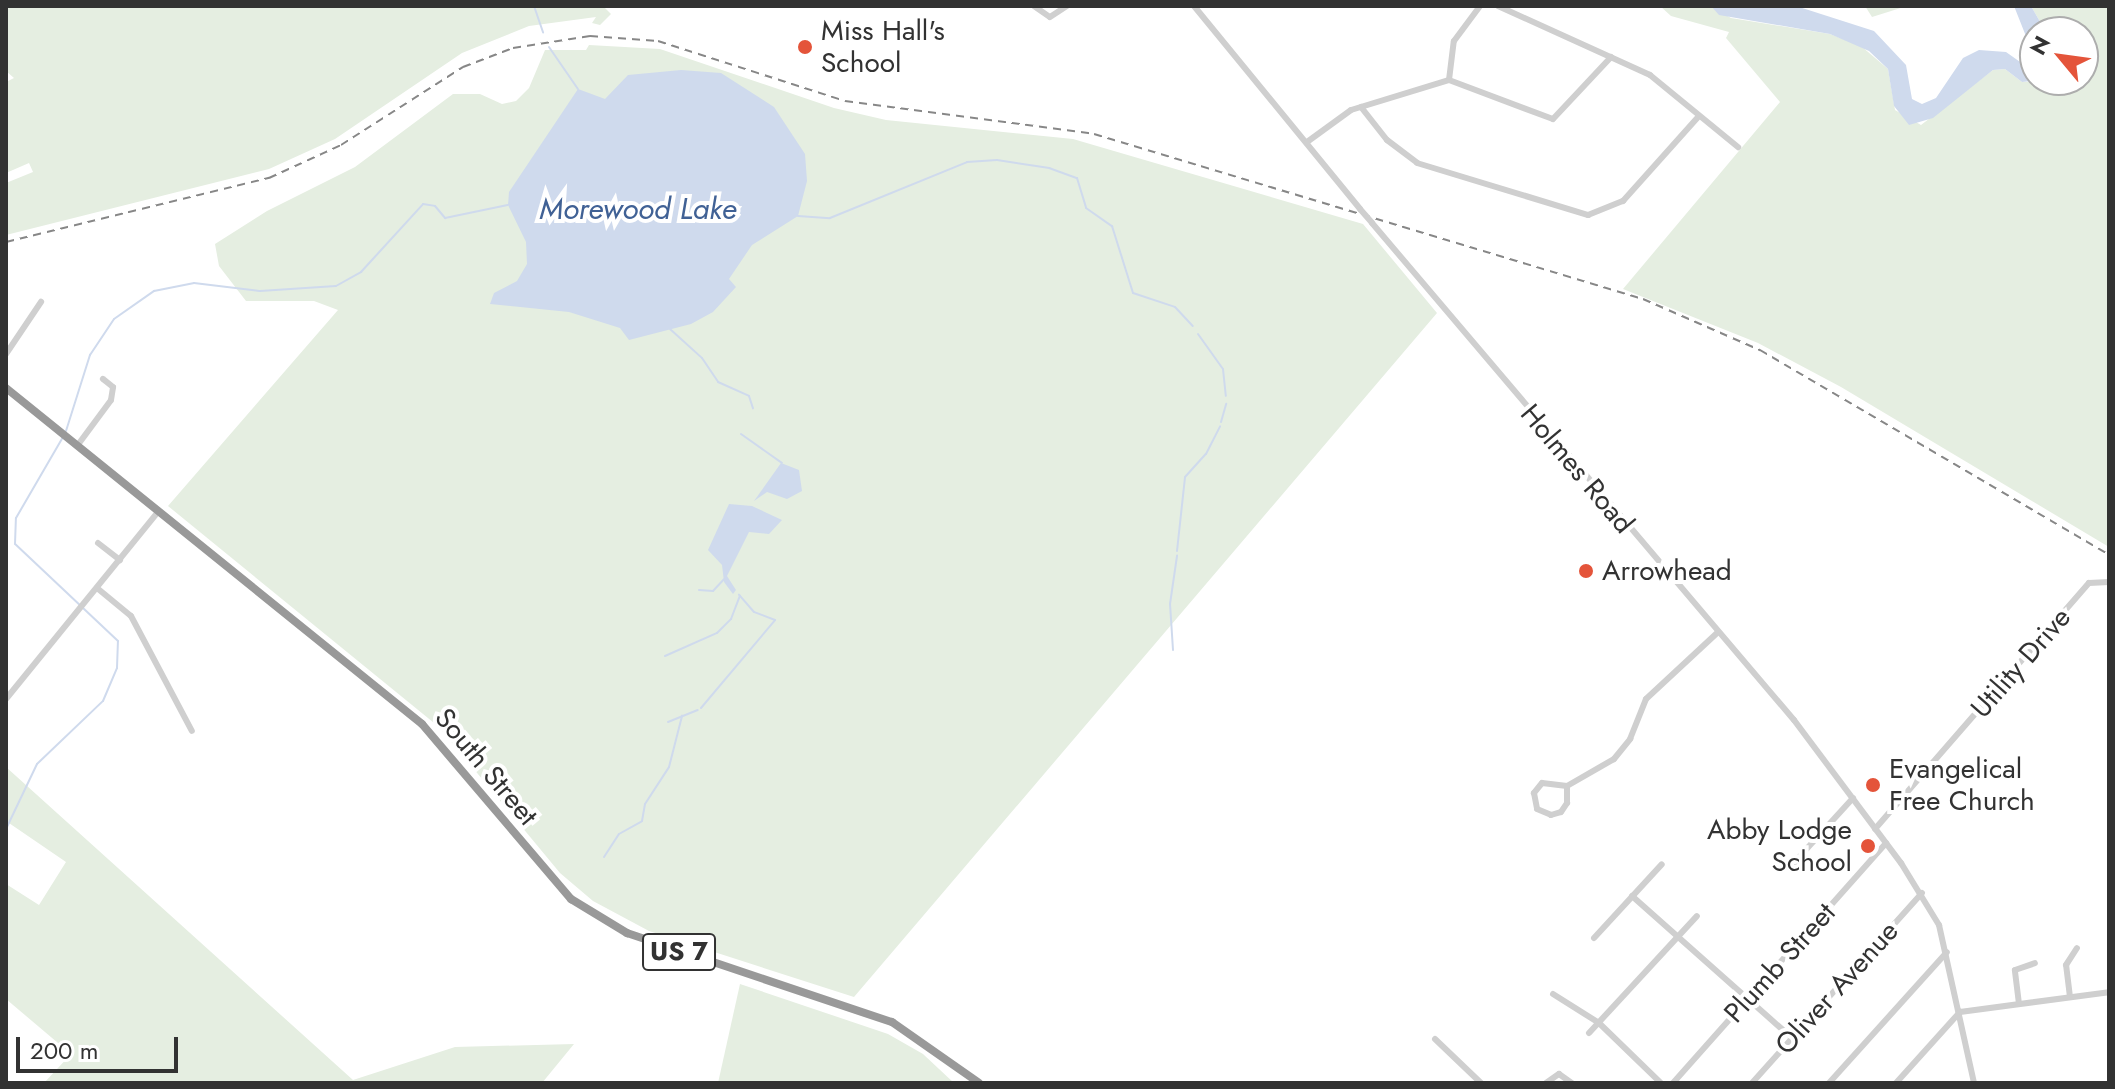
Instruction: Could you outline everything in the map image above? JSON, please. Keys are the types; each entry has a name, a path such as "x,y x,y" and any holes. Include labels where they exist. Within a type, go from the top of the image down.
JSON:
{"highway":[{"name":"South Street","path":"6,389 422,724 539,866 596,917 627,933 892,1022 979,1083"}],"street":[{"path":"1034,6 1050,17 1067,6"},
{"name":"Holmes Road","path":"1194,6 1360,209 1717,633 1853,798 1886,843 1922,893 1947,952 1974,1083"},
{"path":"1449,80 1454,41 1480,6"},
{"path":"1498,6 1653,77 1738,147"},
{"path":"1307,142 1337,117 1449,80 1553,119 1611,57"},
{"path":"1361,107 1387,140 1417,163 1588,215 1623,201 1698,117"},
{"path":"6,354 41,302"},
{"path":"77,446 111,400 113,387 103,379"},
{"path":"6,699 159,511"},
{"path":"98,543 120,560"},
{"name":"Utility Drive","path":"1875,829 2089,583 2109,582"},
{"path":"97,588 131,616 192,731"},
{"path":"1567,786 1567,803 1561,812 1551,815 1537,809 1534,793 1542,783 1567,786 1614,759 1630,739 1646,699 1717,633"},
{"path":"1791,866 1853,798"},
{"name":"Plumb Street","path":"1673,1083 1886,843"},
{"path":"1594,938 1662,864"},
{"name":"Oliver Avenue","path":"1752,1083 1922,893"},
{"path":"1632,896 1792,1038"},
{"path":"1589,1033 1697,916"},
{"path":"2070,997 2066,965 2077,948"},
{"path":"1829,1083 1947,952"},
{"path":"2019,1004 2015,970 2035,963"},
{"path":"1896,1083 1960,1012 2109,992"},
{"path":"1553,994 1599,1023 1661,1083"},
{"path":"1435,1039 1481,1083"},
{"path":"1546,1083 1559,1074 1572,1083"}],"shaded area":[{"path":"6,6 603,6 611,14 600,25 592,23 596,17 529,26 462,53 335,139 269,169 6,235 6,183 33,172 29,163 6,173 6,82 14,78 6,71"},
{"path":"1660,6 1711,6 1731,18 1830,34 1861,46 1888,69 1895,110 1921,125 1993,70 2005,69 2019,80 2019,96 2099,96 2099,16 2037,16 2031,6 2109,6 2109,547 1841,387 1758,343 1623,289 1780,102 1726,38 1729,32 1671,16"},
{"path":"1865,6 1907,6 1872,17"},
{"path":"589,45 660,49 834,108 886,120 1073,139 1363,224 1437,313 854,997 649,931 593,901 560,873 439,727 168,506 338,310 314,301 246,301 219,266 215,244 267,211 355,167 453,94 480,94 502,104 516,101 529,88 545,50 586,50"},
{"path":"6,767 353,1080 455,1047 574,1044 542,1083 44,1083 71,1054 6,999 6,884 39,905 66,862 6,821"},
{"path":"740,984 888,1034 923,1054 954,1083 718,1083"}],"water":[{"path":"1711,6 1796,6 1874,31 1906,65 1912,99 1922,104 1936,98 1963,58 1979,50 2006,52 2019,61 2019,80 2005,69 1993,70 1933,118 1909,125 1894,106 1888,69 1869,51 1830,34 1719,15"},
{"path":"2014,6 2031,6 2037,16 2019,16 2019,19"},
{"name":"Morewood Lake","path":"681,70 721,73 774,107 805,154 807,181 798,216 752,245 729,279 736,287 713,312 691,324 629,340 620,328 569,312 490,304 494,293 517,281 527,264 526,242 508,205 509,192 578,89 605,99 628,75"},
{"path":"781,463 799,470 802,491 787,499 767,492 754,501"},
{"path":"729,504 752,506 782,520 769,534 749,532 727,576 736,590 733,594 724,582 722,565 708,550"}],"waterway":[{"path":"534,6 543,32"},
{"path":"549,47 578,89"},
{"path":"798,216 830,218 967,162 997,160 1049,168 1077,178 1086,208 1112,226 1133,293 1175,307 1193,326"},
{"path":"66,431 90,355 114,319 154,291 194,283 260,291 336,286 361,272 423,204 435,206 445,218 508,205"},
{"path":"670,329 702,358 718,382 749,396 753,408"},
{"path":"1198,334 1223,369 1226,396"},
{"path":"1221,422 1226,404"},
{"path":"1177,551 1185,477 1206,454 1220,426"},
{"path":"741,434 782,463"},
{"path":"6,829 37,764 103,701 117,668 118,641 15,544 16,518 63,437"},
{"path":"1173,650 1170,604 1177,556"},
{"path":"699,590 713,591 724,579"},
{"path":"701,708 775,620 754,612 739,595"},
{"path":"665,656 717,633 731,619 740,596"},
{"path":"668,722 698,710"},
{"path":"604,857 619,834 642,821 645,804 669,767 682,716"}],"railway":[{"path":"6,242 269,178 341,145 463,67 513,48 590,36 658,41 845,101 1094,134 1643,299 1760,350 2109,555"}],"place":[{"name":"Miss Hall's School","path":"805,47"},
{"name":"Arrowhead","path":"1586,571"},
{"name":"Evangelical Free Church","path":"1873,785"},
{"name":"Abby Lodge School","path":"1868,846"}]}
